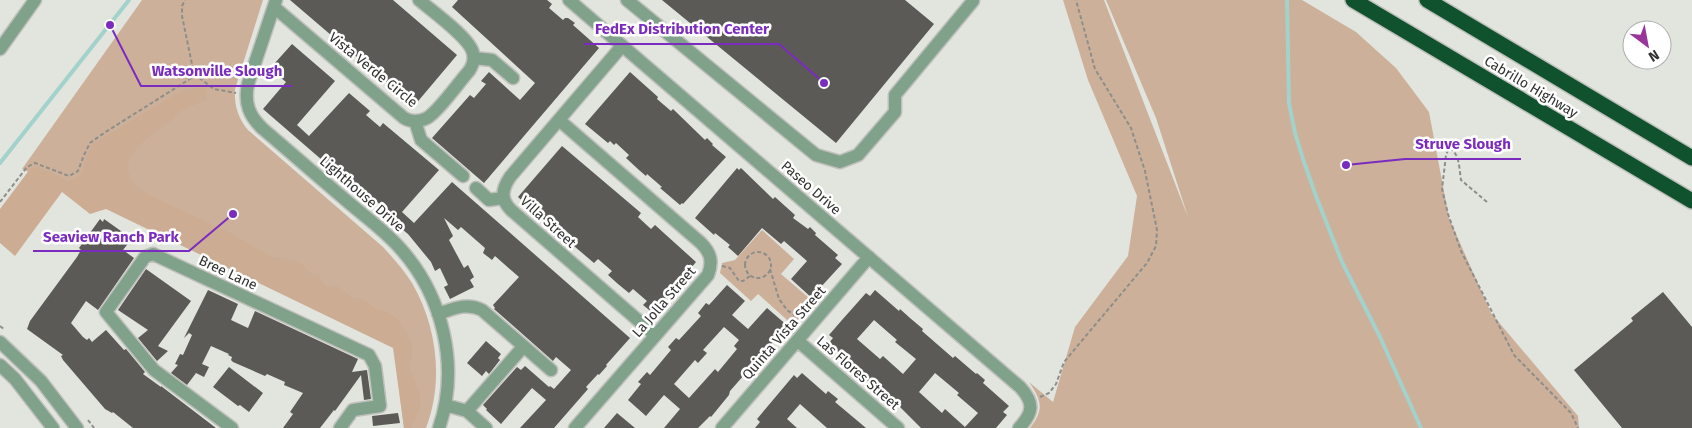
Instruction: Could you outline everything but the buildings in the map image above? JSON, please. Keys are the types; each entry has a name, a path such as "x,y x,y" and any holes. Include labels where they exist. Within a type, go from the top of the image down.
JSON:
{"highway":[{"name":"Cabrillo Highway","path":"1353,0 1692,201"},
{"name":"Cabrillo Highway","path":"1427,0 1692,158"}],"street":[{"path":"0,49 35,0"},
{"path":"419,0 466,40 473,50 474,58 492,60 513,78"},
{"name":"Paseo Drive","path":"569,0 1020,387 1030,401"},
{"path":"627,0 816,155 840,162 858,155 895,112 895,95 972,0"},
{"path":"246,95 275,3"},
{"name":"Vista Verde Circle","path":"275,3 404,118 415,121 424,120 434,112 469,71 474,58"},
{"name":"Villa Street","path":"622,46 510,177 504,188 503,198 511,210 655,335"},
{"name":"Lighthouse Drive","path":"246,95 249,112 256,123 398,246 422,278 432,296 438,314 447,354 448,382 439,428"},
{"name":"La Jolla Street","path":"559,120 701,243 710,254 711,263 708,275 575,428"},
{"path":"415,121 421,140 463,176"},
{"path":"476,188 489,200 503,198"},
{"name":"Bree Lane","path":"232,428 154,370 106,312 145,257 152,254 368,355 375,366 380,406 353,410 340,428"},
{"name":"Quinta Vista Street","path":"725,427 869,258"},
{"path":"438,314 463,306 476,307 482,310 551,370"},
{"name":"Las Flores Street","path":"798,341 898,428"},
{"path":"0,342 41,381 70,426"},
{"path":"467,411 523,347"},
{"path":"0,365 15,379 53,428"},
{"path":"1019,428 1029,416 1030,401"},
{"path":"445,405 467,411 486,428"}],"path":[{"path":"185,0 182,6 182,16 194,74 214,89 246,95"},
{"path":"1030,401 1049,393 1056,384 1064,362 1147,264 1156,246 1157,230 1145,171 1131,128 1095,69 1076,0"},
{"path":"0,202 27,167 35,163 69,176 78,171 90,143 104,132 193,77 194,74"},
{"path":"1487,202 1461,180 1457,155 1449,148 1446,155 1442,189 1448,214 1461,251 1514,355 1571,412 1578,428"},
{"path":"770,269 762,277 750,276 745,269 745,260 752,253 761,251 765,253 771,260 770,269 779,299 791,313 802,320"},
{"path":"722,266 730,268 739,281 743,281 750,276"}],"shaded area":[{"path":"142,0 263,0 235,89 235,100 239,116 248,130 383,247 412,283 427,317 435,354 435,392 426,428 404,428 393,340 22,169"},
{"path":"1063,0 1104,0 1188,217 1156,118 1106,0 1302,0 1356,32 1396,68 1429,112 1449,218 1491,313 1578,416 1579,428 1030,428 1038,415 1040,405 1039,399 1029,382 1053,402 1075,327 1128,256 1137,196 1088,80"},
{"path":"205,88 207,100 182,111 136,149 128,166 130,176 136,185 149,195 229,232 270,256 300,262 312,274 320,276 322,282 327,286 339,287 352,297 366,300 375,309 386,311 397,318 411,342 410,369 421,402 411,428 404,428 393,348 106,209 90,214 62,192 15,256 0,243 0,209 30,169 39,167 69,181 81,175 85,159 93,144 184,89"},
{"path":"762,230 794,259 781,274 816,304 795,327 758,294 751,301 720,273 722,263 735,260"}],"waterway":[{"path":"0,163 129,0"},
{"path":"1287,0 1289,103 1295,133 1304,162 1342,262 1380,337 1421,428"}],"place":[{"name":"Watsonville Slough","path":"110,25"},
{"name":"FedEx Distribution Center","path":"824,83"},
{"name":"Struve Slough","path":"1346,165"},
{"name":"Seaview Ranch Park","path":"233,214"}]}
